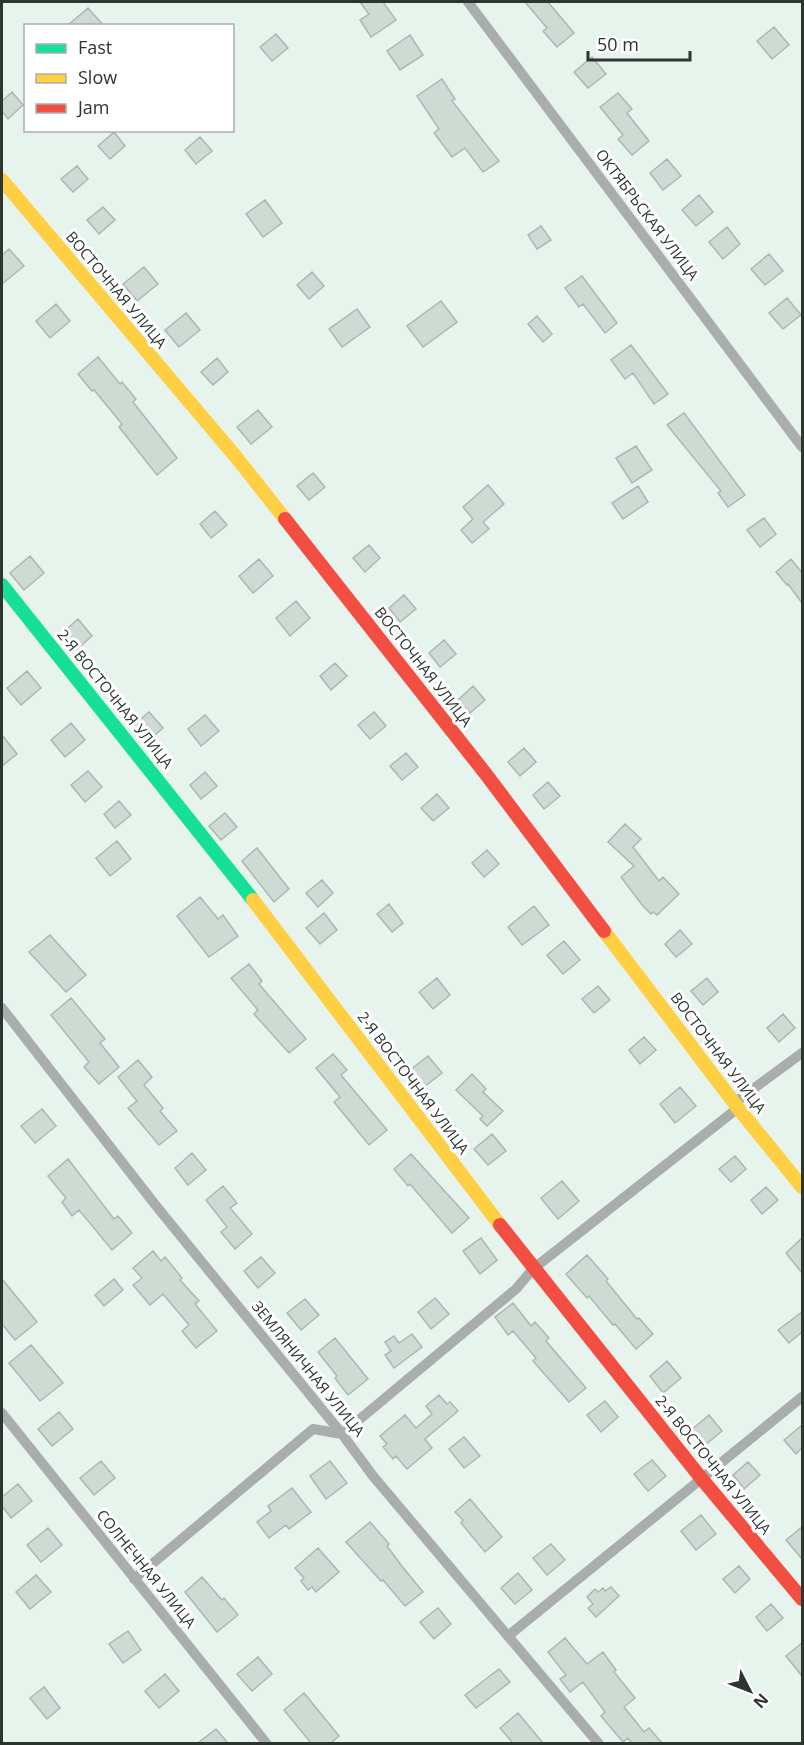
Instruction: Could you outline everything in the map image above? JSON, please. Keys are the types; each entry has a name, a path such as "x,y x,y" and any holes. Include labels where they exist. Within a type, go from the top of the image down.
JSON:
{"street":[{"name":"ОКТЯБРЬСКАЯ УЛИЦА","path":"468,2 802,447"},
{"name":"ВОСТОЧНАЯ УЛИЦА","path":"2,180 236,457 485,773 736,1106 802,1187"},
{"name":"2-Я ВОСТОЧНАЯ УЛИЦА","path":"2,585 217,853 534,1269 701,1478 802,1599"},
{"name":"ЗЕМЛЯНИЧНАЯ УЛИЦА","path":"2,1008 157,1207 342,1434 373,1476 599,1743"},
{"path":"134,1579 313,1429 342,1434 516,1289 534,1269 802,1053"},
{"path":"508,1636 802,1397"},
{"name":"СОЛНЕЧНАЯ УЛИЦА","path":"2,1413 267,1743"}],"building":[{"path":"360,2 383,2 396,20 371,37 360,20 369,14"},
{"path":"525,2 548,2 574,33 557,47 543,31 547,28"},
{"path":"88,8 102,24 69,24"},
{"path":"774,27 789,45 772,59 757,41"},
{"path":"276,34 288,48 272,61 260,47"},
{"path":"410,35 423,55 400,70 387,51"},
{"path":"592,57 606,74 588,88 574,72"},
{"path":"442,79 455,99 452,101 499,161 483,172 465,148 452,157 434,133 439,129 417,96"},
{"path":"12,92 23,105 8,119 2,111 2,101"},
{"path":"618,93 632,109 627,113 649,141 632,155 618,139 623,135 600,107"},
{"path":"114,132 125,146 110,159 98,146"},
{"path":"200,137 212,151 196,164 185,150"},
{"path":"667,159 681,176 663,190 650,173"},
{"path":"77,166 88,179 73,192 61,179"},
{"path":"699,195 713,212 696,226 682,210"},
{"path":"265,200 282,223 263,237 246,214"},
{"path":"103,207 115,220 99,234 87,220"},
{"path":"541,226 551,240 537,249 528,235"},
{"path":"727,227 740,244 723,259 709,242"},
{"path":"9,249 24,266 2,284 2,255"},
{"path":"769,254 783,271 765,285 751,269"},
{"path":"144,267 158,284 137,301 123,284"},
{"path":"312,272 324,286 309,299 297,285"},
{"path":"582,276 617,323 605,333 583,304 579,307 565,288"},
{"path":"787,298 801,315 783,329 769,313"},
{"path":"441,301 457,322 423,347 407,326"},
{"path":"56,304 70,321 50,338 36,321"},
{"path":"357,309 370,327 342,347 329,329"},
{"path":"186,313 200,330 179,347 165,330"},
{"path":"537,316 552,334 543,342 528,324"},
{"path":"631,345 668,394 654,404 633,373 625,379 611,360"},
{"path":"98,357 120,384 122,382 136,399 133,402 177,458 157,475 119,427 122,424 78,374"},
{"path":"217,358 228,372 213,385 201,372"},
{"path":"258,410 272,427 251,444 237,427"},
{"path":"684,413 745,495 728,507 718,493 721,491 667,425"},
{"path":"636,446 652,470 632,483 616,458"},
{"path":"313,473 325,487 309,500 297,486"},
{"path":"488,485 504,504 483,522 489,529 472,543 461,530 473,519 463,507"},
{"path":"638,486 648,502 623,519 612,503"},
{"path":"215,511 227,525 211,538 200,524"},
{"path":"764,518 776,534 760,547 747,530"},
{"path":"369,545 380,558 365,572 353,558"},
{"path":"30,556 44,573 24,590 10,573"},
{"path":"259,559 273,576 253,593 239,576"},
{"path":"791,559 802,573 802,603 776,572"},
{"path":"404,595 416,609 400,622 389,608"},
{"path":"296,601 310,618 290,636 276,618"},
{"path":"78,619 92,636 75,651 61,634"},
{"path":"444,640 456,654 440,667 429,653"},
{"path":"335,663 347,676 331,690 320,676"},
{"path":"27,671 41,688 21,705 7,688"},
{"path":"473,686 485,700 470,713 458,700"},
{"path":"149,712 163,728 146,743 132,726"},
{"path":"374,712 386,726 370,739 358,725"},
{"path":"205,715 219,731 201,746 188,729"},
{"path":"71,723 85,740 65,757 51,740"},
{"path":"2,735 17,754 2,766"},
{"path":"524,748 536,762 520,776 508,762"},
{"path":"406,753 418,767 402,780 390,766"},
{"path":"88,771 102,787 85,802 71,785"},
{"path":"205,772 217,786 201,799 190,785"},
{"path":"548,782 560,796 544,809 533,795"},
{"path":"437,794 449,808 433,821 421,808"},
{"path":"119,801 131,815 115,828 104,814"},
{"path":"225,813 237,827 221,840 209,826"},
{"path":"625,824 641,839 633,847 659,881 663,877 679,894 657,915 653,912 651,914 643,906 621,877 634,866 608,842"},
{"path":"117,841 131,859 110,876 96,858"},
{"path":"257,848 289,889 274,902 242,861"},
{"path":"487,850 499,864 484,877 472,863"},
{"path":"322,880 333,893 318,907 306,893"},
{"path":"200,897 218,919 223,915 238,936 209,957 177,916"},
{"path":"389,904 403,923 392,932 377,914"},
{"path":"534,906 549,925 522,945 508,927"},
{"path":"324,913 337,930 320,944 306,928"},
{"path":"680,930 692,944 676,957 665,944"},
{"path":"50,935 86,975 66,992 29,952"},
{"path":"564,941 580,960 563,974 547,955"},
{"path":"249,964 262,981 259,984 306,1039 289,1053 254,1014 258,1010 231,978"},
{"path":"437,978 450,995 433,1009 419,992"},
{"path":"707,978 718,992 703,1005 691,991"},
{"path":"598,986 610,1000 594,1013 582,999"},
{"path":"71,998 105,1039 100,1043 119,1067 99,1084 84,1067 89,1062 51,1015"},
{"path":"783,1014 795,1028 779,1042 767,1028"},
{"path":"644,1037 656,1050 640,1064 629,1050"},
{"path":"333,1054 347,1070 341,1075 387,1130 369,1145 334,1102 340,1097 316,1068"},
{"path":"428,1056 442,1073 424,1087 410,1070"},
{"path":"138,1060 152,1077 144,1085 163,1108 160,1111 177,1131 159,1145 128,1108 137,1101 118,1077"},
{"path":"472,1074 486,1089 483,1092 503,1111 487,1126 480,1119 483,1116 456,1090"},
{"path":"680,1087 696,1106 675,1123 660,1104"},
{"path":"42,1109 56,1126 35,1143 21,1126"},
{"path":"492,1134 506,1151 488,1165 474,1149"},
{"path":"192,1153 206,1170 188,1185 175,1168"},
{"path":"411,1154 469,1218 452,1233 394,1169"},
{"path":"735,1156 746,1169 731,1182 719,1169"},
{"path":"68,1159 114,1219 118,1216 132,1233 112,1250 79,1210 72,1216 62,1202 66,1198 48,1176"},
{"path":"562,1181 579,1201 558,1219 541,1198"},
{"path":"223,1186 237,1203 230,1208 252,1234 235,1249 221,1232 227,1227 206,1200"},
{"path":"766,1187 778,1200 762,1214 751,1200"},
{"path":"481,1238 497,1260 480,1274 463,1251"},
{"path":"802,1238 802,1273 786,1253"},
{"path":"153,1251 161,1261 165,1257 182,1278 180,1280 199,1301 195,1304 217,1331 196,1348 182,1331 189,1325 163,1294 150,1305 133,1285 142,1278 133,1268"},
{"path":"587,1255 637,1319 639,1318 653,1334 636,1349 589,1296 587,1298 566,1274"},
{"path":"261,1257 275,1273 258,1288 244,1271"},
{"path":"2,1279 37,1322 15,1340 2,1324"},
{"path":"114,1279 123,1290 104,1306 95,1295"},
{"path":"435,1298 449,1314 431,1329 418,1312"},
{"path":"305,1299 319,1315 301,1330 287,1313"},
{"path":"513,1303 531,1326 535,1322 549,1338 546,1341 586,1388 569,1402 533,1361 536,1358 513,1331 508,1335 495,1317"},
{"path":"802,1312 802,1332 789,1343 778,1330"},
{"path":"412,1334 422,1347 394,1368 385,1355 391,1351 385,1342 394,1336 399,1343"},
{"path":"335,1338 368,1379 348,1395 335,1378 337,1376 318,1352"},
{"path":"31,1345 63,1383 40,1401 9,1363"},
{"path":"667,1361 681,1378 663,1393 650,1376"},
{"path":"439,1395 458,1411 425,1439 432,1448 407,1469 396,1456 393,1459 383,1447 387,1444 380,1436 405,1415 416,1428 432,1414 426,1406"},
{"path":"605,1401 618,1417 601,1432 587,1415"},
{"path":"59,1412 73,1429 52,1446 38,1429"},
{"path":"709,1415 722,1431 703,1447 690,1431"},
{"path":"802,1425 802,1448 796,1454 784,1440"},
{"path":"464,1437 480,1456 464,1468 449,1449"},
{"path":"652,1460 666,1476 648,1491 634,1474"},
{"path":"101,1461 115,1478 94,1495 80,1478"},
{"path":"330,1461 347,1483 326,1499 310,1476"},
{"path":"748,1462 760,1475 744,1489 733,1475"},
{"path":"18,1484 32,1501 11,1518 2,1506 2,1497"},
{"path":"292,1488 311,1512 289,1529 286,1525 269,1538 257,1522 271,1511 268,1506"},
{"path":"470,1499 502,1537 485,1552 455,1512"},
{"path":"701,1515 716,1534 696,1550 681,1531"},
{"path":"370,1522 389,1544 387,1546 423,1592 405,1606 346,1542"},
{"path":"802,1527 802,1559 786,1540"},
{"path":"48,1528 62,1545 41,1562 27,1545"},
{"path":"551,1544 565,1560 547,1575 533,1558"},
{"path":"318,1548 339,1572 316,1592 312,1587 308,1590 301,1581 304,1578 295,1568"},
{"path":"739,1566 750,1579 735,1593 723,1579"},
{"path":"518,1573 532,1590 515,1604 501,1588"},
{"path":"36,1575 51,1592 30,1609 16,1592"},
{"path":"202,1577 238,1615 217,1632 185,1592"},
{"path":"611,1587 619,1596 596,1617 588,1608 593,1604 587,1597 595,1589 598,1592 603,1588 605,1591"},
{"path":"771,1604 783,1618 767,1631 756,1617"},
{"path":"438,1608 451,1624 434,1639 420,1622"},
{"path":"128,1631 141,1650 123,1663 109,1644"},
{"path":"565,1638 587,1664 603,1652 616,1670 614,1672 635,1698 624,1707 644,1732 649,1728 662,1743 630,1743 628,1738 623,1742 601,1716 605,1712 583,1682 570,1692 560,1679 566,1675 548,1652"},
{"path":"802,1643 802,1676 786,1656"},
{"path":"258,1657 272,1674 252,1691 237,1674"},
{"path":"499,1669 510,1682 476,1708 465,1695"},
{"path":"165,1674 179,1691 159,1708 145,1691"},
{"path":"44,1687 60,1708 47,1719 30,1698"},
{"path":"304,1693 339,1736 331,1743 311,1743 284,1710"},
{"path":"518,1713 543,1743 513,1743 500,1728"},
{"path":"216,1729 228,1743 198,1743"}],"traffic: fast":[{"path":"2,585 253,900"}],"traffic: slow":[{"path":"2,180 236,457 285,519"},
{"path":"253,900 500,1225"},
{"path":"604,931 738,1108 802,1187"}],"traffic: jam":[{"path":"285,519 485,773 604,931"},
{"path":"500,1225 701,1478 802,1599"}]}
